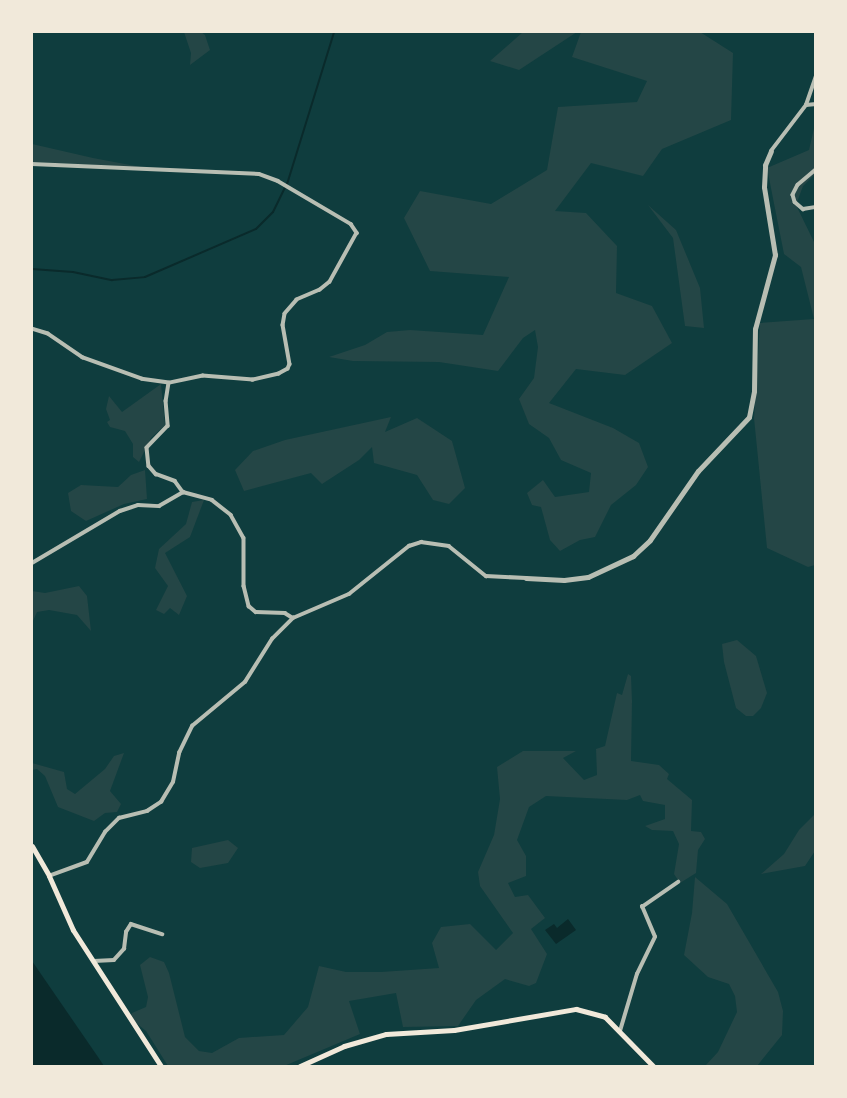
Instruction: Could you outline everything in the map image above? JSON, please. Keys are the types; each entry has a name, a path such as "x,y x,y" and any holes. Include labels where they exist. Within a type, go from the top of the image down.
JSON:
{"main road":[{"path":"32,846 49,876 65,915 161,1066"},
{"path":"300,1066 344,1046 386,1034 454,1030 576,1009 605,1017 653,1066"}],"street":[{"path":"49,876 87,862 105,832 119,817 147,811 161,802 173,782 179,753 192,726 245,681 272,639 293,618 349,594 409,545 421,542 449,546 486,576 564,580 588,577 633,556 650,540 698,471 749,416 754,391 755,329 775,255 764,187 765,165 771,151 806,105 816,76"},
{"path":"806,105 816,104"},
{"path":"32,164 258,174 282,183 351,224 356,233 330,282 298,300 285,314 283,325 290,356 288,369 253,380 203,376 169,383 142,379 83,358 48,334 32,329"},
{"path":"816,170 798,185 793,195 795,202 803,209 816,207"},
{"path":"169,383 166,401 168,426 147,448 146,460 152,471 175,481 183,492 212,500 240,526 244,538 244,586 251,610 285,613 293,618"},
{"path":"32,563 120,510 138,505 159,506 183,492"},
{"path":"620,1031 638,974 654,942 642,907 678,882"},
{"path":"92,961 114,960 124,949 126,932 131,925 162,934"}],"shaded area":[{"path":"184,32 201,32 205,35 210,50 190,65 191,53"},
{"path":"523,32 577,32 519,70 490,61"},
{"path":"581,32 700,32 733,53 731,120 662,149 643,176 591,163 555,211 586,213 617,246 616,293 652,306 672,343 625,375 576,369 549,403 613,428 639,443 648,467 636,485 611,505 595,537 580,540 560,551 550,540 541,507 532,505 527,493 543,480 555,497 589,492 591,473 561,460 549,438 529,424 519,399 534,378 538,347 535,330 523,338 498,371 439,362 353,361 329,357 365,345 387,332 410,330 483,335 509,277 430,271 404,218 420,191 491,204 547,170 558,107 637,102 647,81 572,57"},
{"path":"815,124 815,174 803,186 796,205 815,244 815,565 808,567 767,548 754,418 760,323 814,319 801,267 784,254 767,168 809,150"},
{"path":"32,144 93,158 141,167 32,162"},
{"path":"648,205 676,230 700,288 704,328 685,326 673,238"},
{"path":"161,384 165,425 151,438 139,462 133,457 133,444 125,431 110,427 107,422 110,420 106,409 109,396 122,412"},
{"path":"391,417 385,432 417,418 452,441 465,488 449,504 433,500 417,475 374,463 372,447 359,460 322,484 311,473 244,491 235,470 253,451 285,440"},
{"path":"145,470 147,499 124,504 86,521 71,511 68,493 81,485 118,487 131,475"},
{"path":"204,500 190,537 165,553 187,596 179,615 170,608 164,614 156,610 168,586 155,568 159,549 186,524 192,502"},
{"path":"79,586 87,596 91,631 77,615 49,610 37,612 32,623 32,591 45,593"},
{"path":"737,640 756,656 767,693 761,708 753,716 746,716 736,708 724,662 722,644"},
{"path":"628,674 631,676 632,701 631,761 659,765 669,774 667,779 692,800 691,831 701,832 705,839 698,850 696,873 680,883 674,874 679,844 673,831 652,830 645,826 665,819 665,805 643,801 640,795 627,800 546,796 529,807 517,840 526,856 526,876 508,883 515,897 528,895 545,918 531,929 547,954 536,983 529,986 505,979 476,1000 458,1026 403,1027 396,993 349,1001 360,1034 284,1066 168,1066 146,1031 130,1018 132,1013 146,1007 148,997 140,965 150,957 164,962 169,973 185,1037 199,1051 212,1053 239,1038 284,1035 308,1007 319,966 346,972 439,968 432,943 441,927 470,924 496,950 513,933 480,886 478,872 494,835 500,799 497,767 523,751 576,751 563,758 584,780 597,775 596,749 605,746 617,693 622,695"},
{"path":"124,753 110,791 121,804 117,812 105,813 94,821 58,807 45,776 37,769 32,770 32,763 64,772 67,789 75,794 105,769 114,756"},
{"path":"815,814 815,851 805,866 761,874 784,854 799,830"},
{"path":"228,840 238,848 228,863 200,868 191,862 192,848"},
{"path":"695,877 727,904 778,992 783,1011 782,1035 757,1066 705,1066 718,1052 737,1012 735,996 729,984 708,977 684,955"},
{"path":"568,919 576,930 556,944 545,930 554,924 557,928"},
{"path":"32,961 98,1057 104,1066 32,1066"}],"waterway":[{"path":"32,269 73,272 112,280 145,277 256,229 273,212 288,181 334,32"}]}
